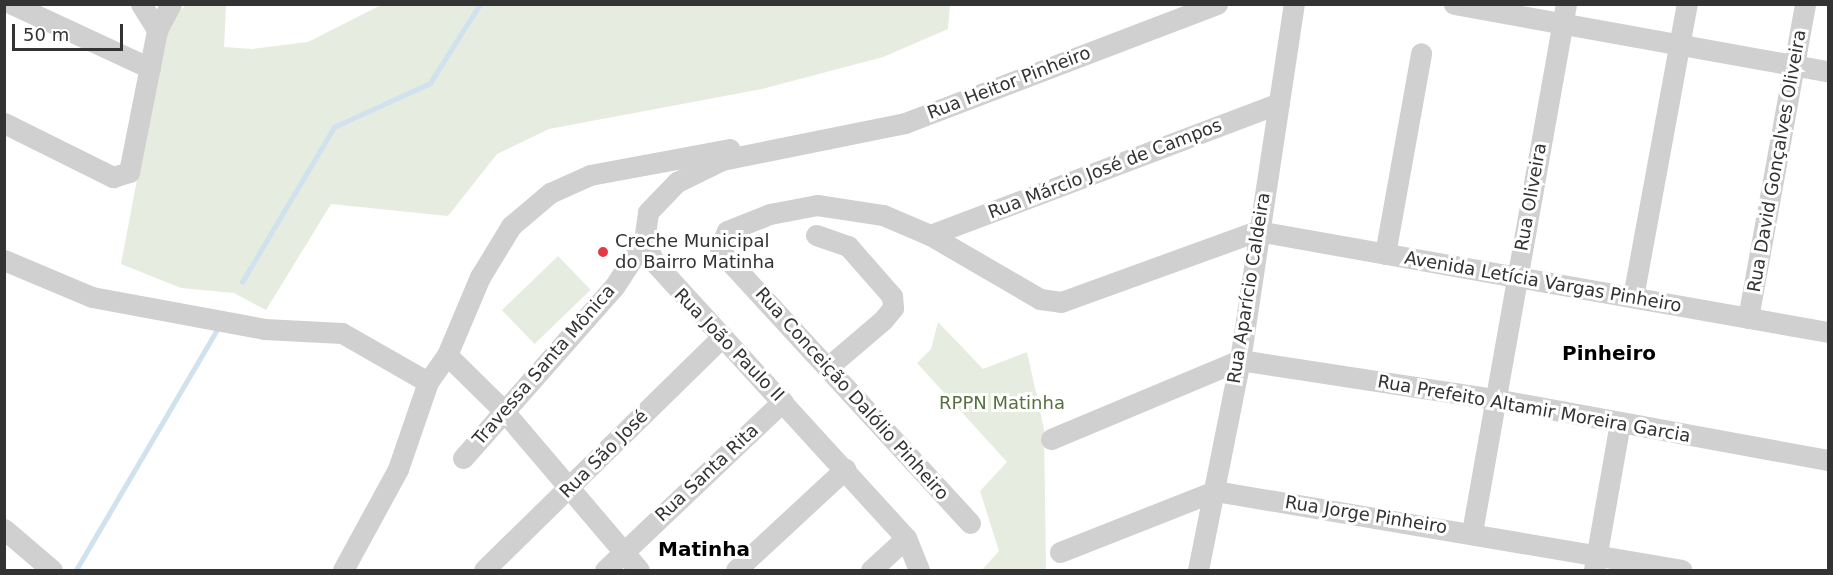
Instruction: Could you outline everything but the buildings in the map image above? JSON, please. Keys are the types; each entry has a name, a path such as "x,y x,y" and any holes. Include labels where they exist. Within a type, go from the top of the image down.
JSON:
{"street":[{"path":"12,4 150,68"},
{"path":"141,4 157,30"},
{"path":"4,123 103,172 121,176 134,166 157,30 171,4"},
{"name":"Rua Heitor Pinheiro","path":"796,144 905,123 1217,4"},
{"name":"Rua Aparício Caldeira","path":"1197,570 1240,360 1257,231 1294,4"},
{"path":"1454,4 1564,15 1679,48 1828,71"},
{"path":"1633,297 1687,4"},
{"name":"Rua David Gonçalves Oliveira","path":"1748,318 1806,4"},
{"name":"Rua Oliveira","path":"1472,532 1564,15"},
{"path":"1385,254 1420,53"},
{"name":"Rua Márcio José de Campos","path":"930,235 1279,103"},
{"path":"343,570 398,469 428,382 447,355 496,248 527,209 550,193 590,175 669,158 754,144 796,144"},
{"path":"644,241 648,212 676,182 722,160 796,144"},
{"name":"Rua Conceição Dalólio Pinheiro","path":"970,523 726,258 720,238 740,223 817,205 883,215 930,235 1040,299 1061,302 1257,231"},
{"name":"Avenida Letícia Vargas Pinheiro","path":"1257,231 1828,332"},
{"path":"816,235 848,246 892,296 893,308 883,320 828,367"},
{"name":"Rua João Paulo II","path":"644,241 677,292 723,336 906,538 919,570"},
{"name":"Travessa Santa Mônica","path":"463,458 502,409 614,287 644,241"},
{"path":"4,261 92,297 264,329 342,333 428,382"},
{"name":"Rua São José","path":"484,570 723,336"},
{"path":"447,355 502,409 639,570"},
{"path":"1051,439 1240,360"},
{"name":"Rua Prefeito Altamir Moreira Garcia","path":"1240,360 1495,399 1828,460"},
{"name":"Rua Santa Rita","path":"605,570 783,401"},
{"path":"1595,563 1620,422"},
{"path":"736,570 845,469"},
{"path":"1060,552 1215,491"},
{"name":"Rua Jorge Pinheiro","path":"1215,491 1472,532 1595,563 1681,570"},
{"path":"4,529 52,570"},
{"path":"871,570 906,538"}],"green space":[{"path":"186,5 226,5 224,47 252,49 308,42 381,5 950,5 948,29 883,57 762,89 549,129 497,154 448,216 331,204 266,310 234,293 181,288 121,264 167,21"},
{"path":"558,256 591,290 535,344 502,310"},
{"name":"RPPN Matinha","path":"938,322 983,369 1027,352 1044,429 1046,570 982,570 999,551 980,491 1007,462 917,363 931,349"}],"waterway":[{"path":"242,282 334,127 430,83 480,4"},
{"path":"76,570 216,331"}],"place":[{"name":"Creche Municipal do Bairro Matinha","path":"603,252"}],"district":[{"name":"Pinheiro","path":"1609,353"},
{"name":"Matinha","path":"704,549"}]}
